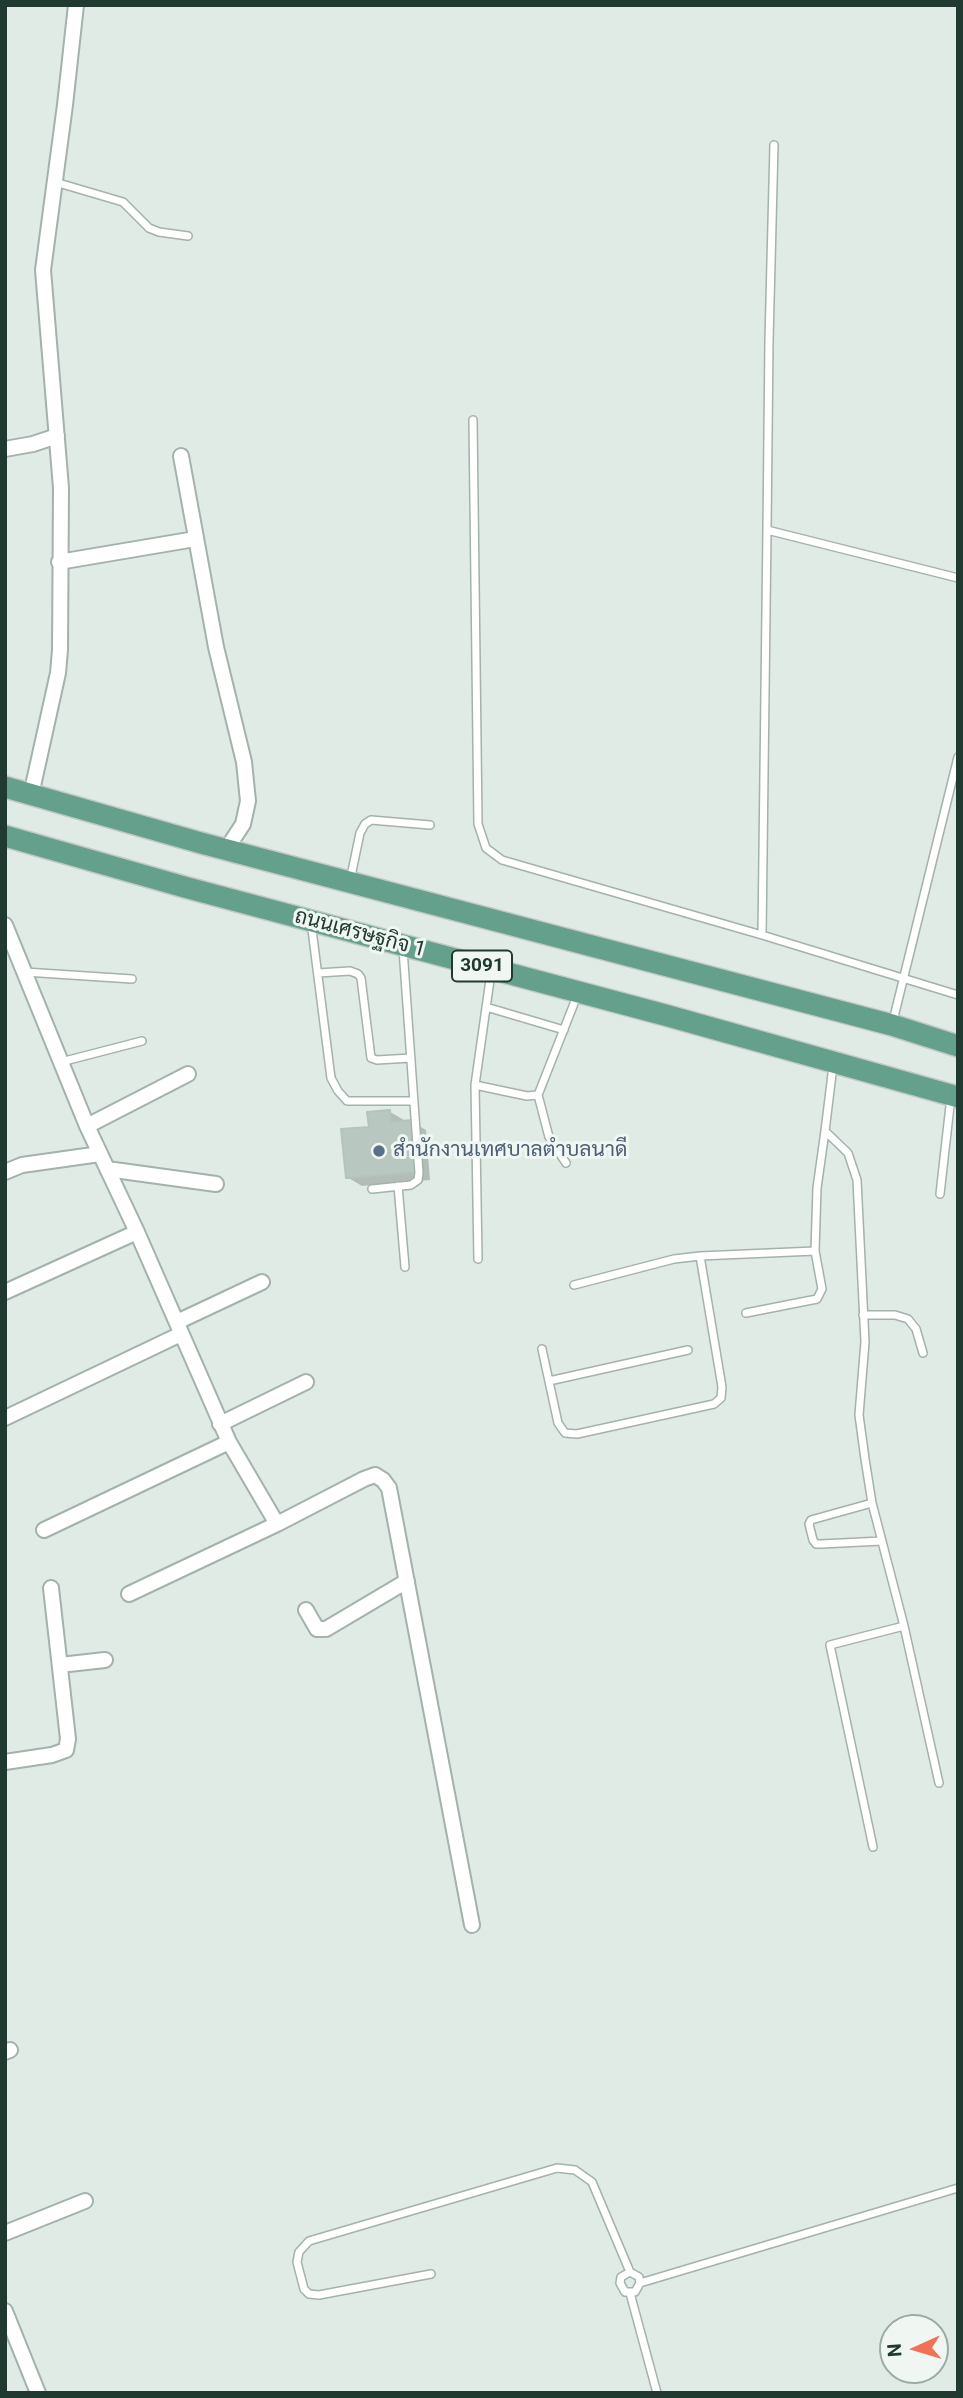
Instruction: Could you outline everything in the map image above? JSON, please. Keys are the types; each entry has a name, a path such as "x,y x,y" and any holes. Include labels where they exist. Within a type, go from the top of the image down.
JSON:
{"main road":[{"name":"3091","path":"5,787 226,850 892,1025 958,1046"},
{"name":"ถนนเศรษฐกิจ 1","path":"5,836 954,1096"}],"street":[{"path":"32,794 58,673 61,488 44,309 43,270 76,5"},
{"path":"5,449 57,436"},
{"path":"181,456 216,647 244,762 248,801 243,824 226,850"},
{"path":"60,562 195,539"},
{"path":"5,925 87,1126 137,1232 220,1424 277,1524"},
{"path":"87,1126 188,1074"},
{"path":"6,1171 22,1165 100,1154"},
{"path":"107,1169 216,1184"},
{"path":"5,1292 137,1232"},
{"path":"5,1418 262,1282"},
{"path":"220,1424 306,1382"},
{"path":"44,1530 229,1442"},
{"path":"130,1594 375,1475 383,1480 389,1488 472,1925"},
{"path":"306,1610 317,1629 326,1629 407,1581"},
{"path":"5,1762 66,1750 68,1739 51,1588"},
{"path":"60,1665 105,1660"},
{"path":"5,2233 85,2201"},
{"path":"5,2311 38,2393"}],"lane":[{"path":"762,935 768,371 774,145"},
{"path":"55,181 123,202 149,228 188,236"},
{"path":"473,420 478,824 486,848 502,860 958,995"},
{"path":"767,530 958,578"},
{"path":"892,1025 958,757"},
{"path":"350,883 360,833 365,824 371,820 430,825"},
{"path":"311,920 331,1078 338,1091 347,1101 413,1101"},
{"path":"372,1189 411,1185 418,1180 403,945"},
{"path":"478,1259 475,1085 491,969"},
{"path":"318,974 350,971 358,974 361,978 371,1058 411,1058"},
{"path":"24,972 132,979"},
{"path":"566,1163 549,1137 538,1095 579,992"},
{"path":"486,1007 564,1030"},
{"path":"61,1062 142,1041"},
{"path":"746,1313 817,1299 822,1289 815,1251 817,1188 834,1062"},
{"path":"475,1085 527,1096 538,1095"},
{"path":"940,1194 954,1096"},
{"path":"825,1131 848,1153 857,1180 865,1342 859,1415 872,1503 904,1626 939,1783"},
{"path":"398,1186 405,1267"},
{"path":"574,1285 674,1259 815,1251"},
{"path":"542,1349 558,1423 565,1433 577,1434 714,1404 721,1398 722,1387 700,1256"},
{"path":"863,1315 895,1315 908,1319 916,1329 923,1353"},
{"path":"549,1381 688,1350"},
{"path":"872,1503 811,1520 809,1524 813,1540 816,1544 882,1541"},
{"path":"873,1847 830,1645 904,1626"},
{"path":"432,2274 319,2295 309,2294 304,2289 297,2262 299,2252 309,2241 557,2168 575,2170 592,2182 630,2272 635,2274 640,2283 639,2288 630,2293 625,2292 620,2283 621,2277 630,2272"},
{"path":"640,2283 958,2188"},
{"path":"630,2293 657,2393"}],"building":[{"name":"สำนักงานเทศบาลตำบลนาดี","path":"390,1110 391,1122 412,1120 417,1172 346,1178 341,1129 369,1127 367,1112"}],"place":[{"name":"สำนักงานเทศบาลตำบลนาดี","path":"379,1151"}]}
